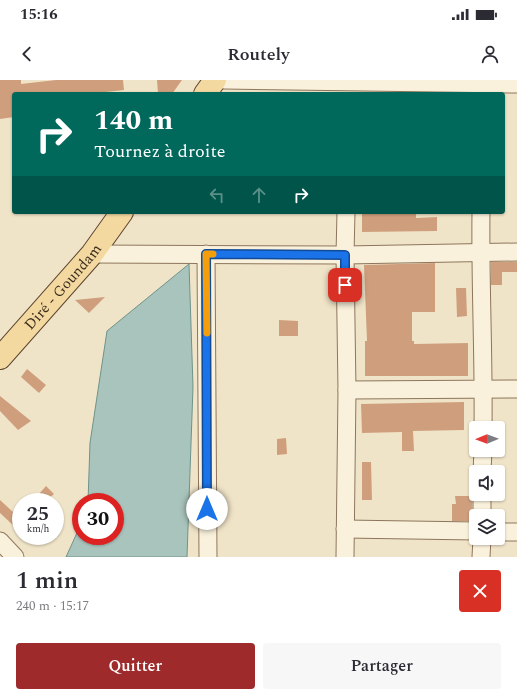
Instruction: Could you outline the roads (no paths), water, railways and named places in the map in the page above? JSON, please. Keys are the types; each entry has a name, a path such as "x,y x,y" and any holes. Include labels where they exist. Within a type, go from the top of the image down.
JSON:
{"main road":[{"path":"206,92 215,80"},
{"name":"Diré - Goundam","path":"0,358 92,254 121,214"}],"street":[{"path":"224,80 350,85 483,86 517,84"},
{"path":"345,557 347,390 346,214"},
{"path":"481,214 480,252 483,421"},
{"path":"92,254 345,255 517,252"},
{"path":"206,254 208,557"},
{"path":"347,390 517,389"},
{"path":"345,529 469,531"},
{"path":"505,532 517,532"},
{"path":"0,541 13,556"},
{"path":"481,557 482,545"}],"water":[{"path":"189,264 193,387 187,557 66,557 72,544 124,545 124,493 88,493 90,443 107,331"}]}
